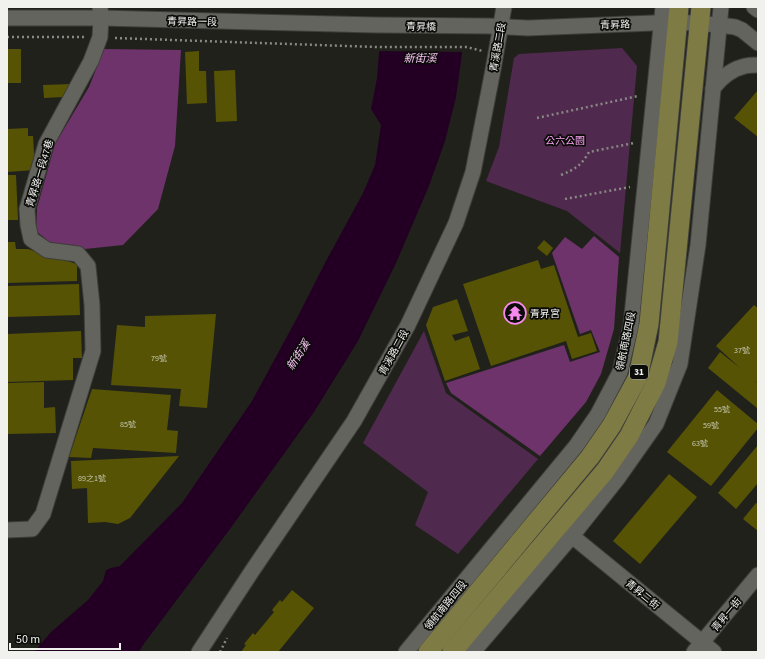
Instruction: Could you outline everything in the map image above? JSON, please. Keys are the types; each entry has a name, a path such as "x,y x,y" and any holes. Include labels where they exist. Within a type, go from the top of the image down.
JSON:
{"main road":[{"name":"31","path":"452,652 605,471 629,436 656,382 668,342 700,15"},
{"name":"領航南路四段","path":"428,652 590,458 612,425 638,377 649,324 673,17"}],"street":[{"name":"領航南路四段","path":"406,652 576,446 598,414 620,372 631,324 673,17 663,7"},
{"path":"473,652 572,536 618,478 656,424 680,364 698,245 721,7"},
{"path":"754,7 758,10"},
{"name":"青昇路一段","path":"7,18 101,13 376,25"},
{"name":"青昇路一段47巷","path":"7,530 32,529 43,514 93,351 92,305 88,266 78,254 47,250 31,239 26,209 46,144 91,61 100,38 101,13"},
{"name":"青昇路","path":"466,26 502,16 528,28 700,15 719,25 735,27 742,30 758,43"},
{"name":"青溪路二段","path":"199,652 204,642 252,570 354,421 408,326 456,223 473,172 502,16"},
{"name":"青昇橋","path":"376,25 466,26"},
{"path":"713,88 728,73 744,66 758,65"},
{"path":"682,195 693,275"},
{"name":"青昇二街","path":"572,536 698,647 714,652"},
{"name":"青昇一街","path":"698,647 758,575"}],"path":[{"path":"7,37 100,38 376,47 466,48 484,51"},
{"path":"537,118 638,96"},
{"path":"561,175 575,169 584,161 589,152 634,143"},
{"path":"565,199 630,187"}],"green space":[{"name":"公六公園","path":"622,48 637,66 620,253 567,211 486,181 499,147 514,58 519,54"},
{"path":"424,331 446,393 538,459 458,554 415,525 428,492 363,443"}],"shaded area":[{"path":"104,49 181,50 175,146 158,209 123,245 85,249 52,244 36,231 37,208 55,144 89,87"},
{"path":"594,236 619,257 614,329 601,374 586,402 540,456 451,393 446,383 564,345 570,362 600,352 591,330 580,334 552,253 565,237 582,249"}],"water":[{"name":"新街溪","path":"389,7 462,7 462,54 456,97 445,141 429,186 396,263 358,341 314,412 139,652 34,652 51,632 88,600 103,581 106,570 120,566 182,503 252,401 363,193 375,165 381,125 371,109 377,78 379,53"}],"pier":[{"path":"386,7 464,7 464,52 377,51"}],"building":[{"path":"7,49 21,49 21,83 7,83"},
{"path":"199,51 199,71 206,71 207,103 187,104 185,52"},
{"path":"235,70 237,121 216,122 214,71"},
{"path":"71,84 64,97 44,98 43,85"},
{"path":"758,90 758,137 734,118"},
{"path":"28,128 28,136 33,136 35,170 7,172 7,129"},
{"path":"7,175 16,175 18,220 7,220"},
{"path":"544,240 553,248 547,256 537,248"},
{"path":"7,242 15,242 16,249 28,249 77,264 77,281 7,283"},
{"name":"青昇宮","path":"538,260 541,269 554,265 578,337 591,333 597,351 572,359 566,341 491,366 463,284"},
{"path":"79,284 80,315 7,317 7,286"},
{"path":"457,299 468,331 452,335 455,341 469,336 480,369 445,381 426,325 433,307"},
{"path":"754,305 758,308 758,381 756,382 758,383 757,408 708,368 720,352 740,368 716,346"},
{"path":"216,314 207,408 179,406 181,389 111,385 117,325 145,327 145,316"},
{"path":"81,331 82,358 73,358 73,380 7,382 7,334"},
{"path":"44,382 44,408 55,407 56,433 7,434 7,383"},
{"path":"92,389 171,395 167,430 178,431 176,453 93,448 91,458 69,457"},
{"path":"717,390 758,424 758,428 711,486 667,452"},
{"path":"758,445 758,483 736,509 718,493"},
{"path":"179,456 130,518 118,524 105,522 88,523 87,488 72,489 71,461"},
{"path":"669,474 697,497 640,564 613,541"},
{"path":"756,503 758,504 758,531 743,519"},
{"path":"292,590 314,608 278,652 241,652 246,645 244,644 253,633 255,635 274,612 272,610 280,600 282,602"}],"place":[{"name":"青昇宮","path":"515,313"}]}
